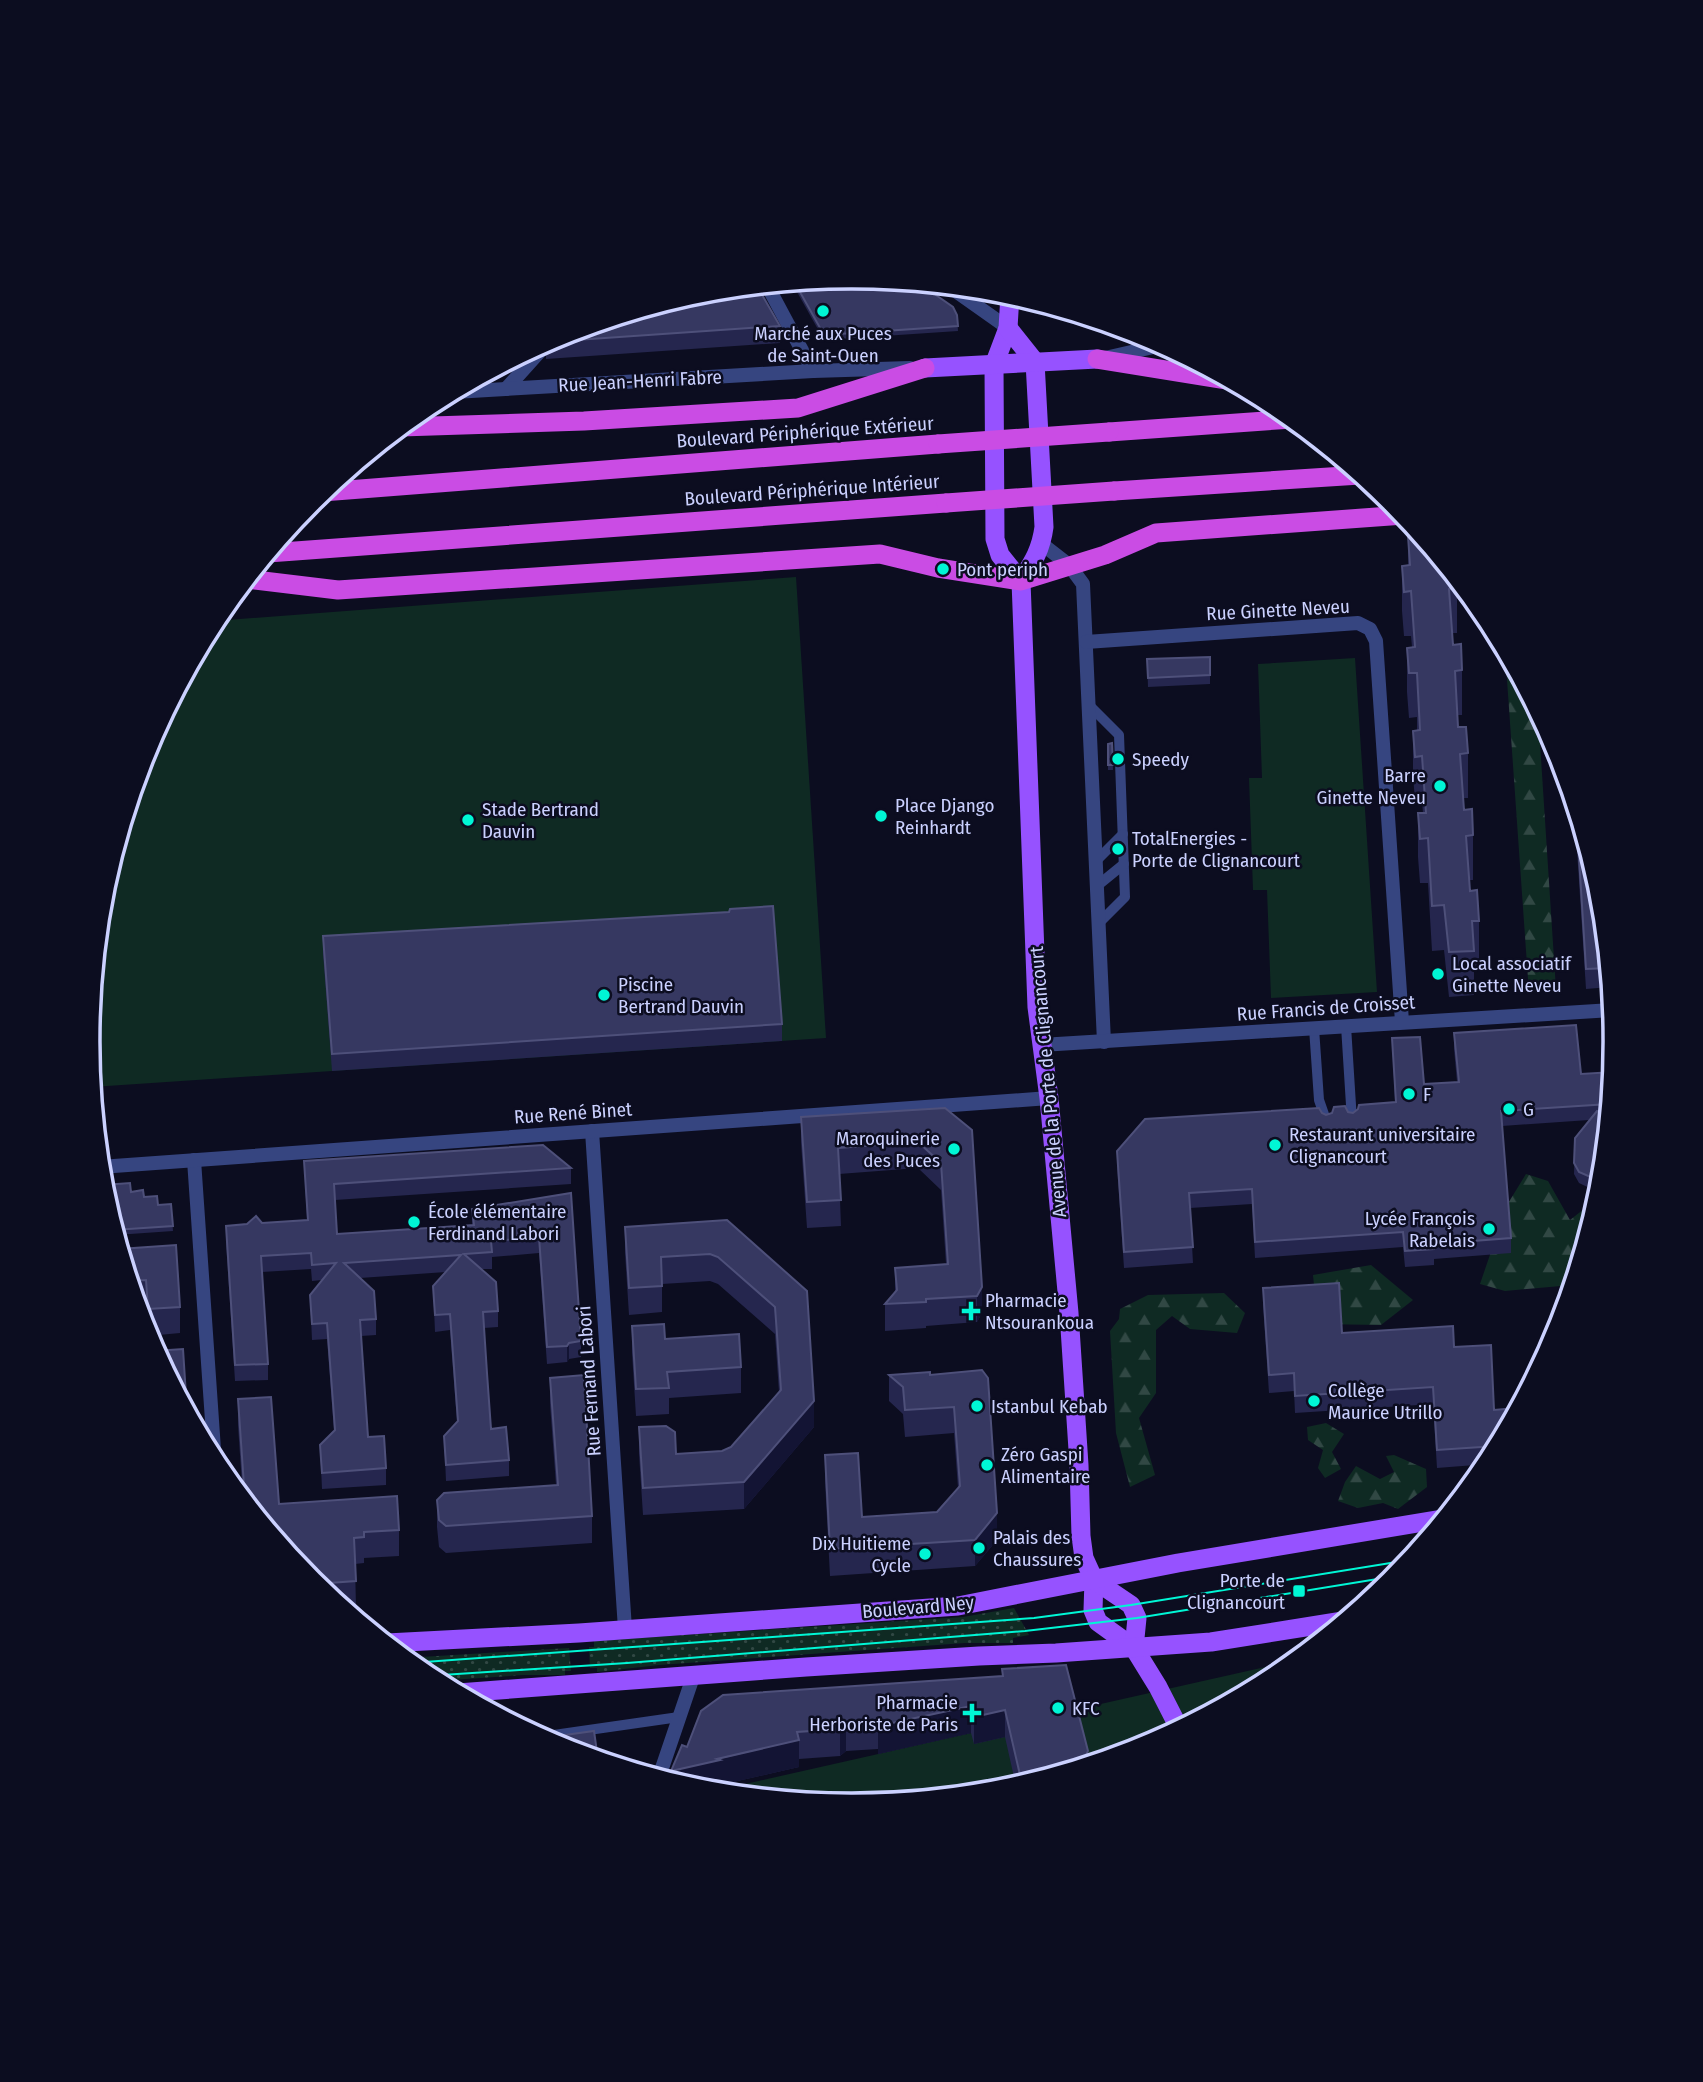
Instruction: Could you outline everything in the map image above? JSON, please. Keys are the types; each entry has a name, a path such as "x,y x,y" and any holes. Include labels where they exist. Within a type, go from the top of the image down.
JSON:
{"highway":[{"path":"1097,359 1200,376"},
{"path":"420,426 584,421 798,408 925,368"},
{"name":"Boulevard Périphérique Extérieur","path":"340,491 1275,420"},
{"name":"Boulevard Périphérique Intérieur","path":"280,552 932,503 1347,476"},
{"path":"257,580 338,590 880,554 938,568 1021,581 1105,555 1156,533 1390,517"}],"main road":[{"path":"1008,328 1035,362 1044,527 1037,556 1021,581 1000,555 995,539 994,365 1008,328 1009,307"},
{"name":"Rue Jean-Henri Fabre","path":"925,368 1097,359"},
{"name":"Avenue de la Porte de Clignancourt","path":"1021,581 1037,1007 1049,1098 1069,1313 1081,1536 1084,1559 1094,1580 1093,1610 1098,1622 1134,1648"},
{"name":"Boulevard Ney","path":"401,1642 958,1606 1178,1563 1429,1522"},
{"path":"1094,1580 1131,1605 1137,1618 1134,1648 1175,1719"},
{"path":"476,1692 806,1667 1211,1642 1325,1624"}],"street":[{"path":"772,294 813,371"},
{"path":"967,299 1008,328"},
{"path":"1097,359 1145,349"},
{"path":"506,388 531,362"},
{"name":"Rue Jean-Henri Fabre","path":"477,390 813,371 925,368"},
{"path":"1042,544 1069,565 1083,584 1104,1042"},
{"name":"Rue Ginette Neveu","path":"1086,642 1358,623 1370,629 1376,641 1402,1022"},
{"name":"Rue Francis de Croisset","path":"1041,1045 1602,1011"},
{"name":"Rue René Binet","path":"110,1166 1049,1098"},
{"name":"Rue Fernand Labori","path":"592,1131 625,1629"},
{"path":"194,1160 213,1438"},
{"path":"662,1768 693,1677"}],"lane":[{"path":"1089,705 1119,735 1125,897 1099,923"},
{"path":"1096,861 1122,834"},
{"path":"1097,886 1124,863"},
{"path":"1346,1026 1352,1121"},
{"path":"1314,1028 1319,1100 1327,1123"},
{"path":"560,1734 679,1717"}],"green space":[{"name":"Stade Bertrand Dauvin","path":"796,577 826,1038 101,1086 101,992 114,894 125,846 157,753 177,709 228,620"},
{"path":"1355,658 1377,992 1271,998 1267,890 1253,890 1249,778 1262,778 1258,664"},
{"path":"1506,672 1540,739 1556,990 1529,993"},
{"path":"1526,1174 1548,1181 1570,1220 1584,1209 1562,1286 1505,1291 1480,1284 1507,1205"},
{"path":"1371,1265 1413,1300 1381,1325 1318,1324 1313,1275"},
{"path":"1224,1293 1245,1313 1237,1333 1190,1329 1172,1316 1156,1330 1156,1393 1139,1418 1155,1475 1130,1487 1116,1433 1110,1331 1119,1319 1120,1309 1148,1295"},
{"path":"1326,1423 1344,1434 1332,1452 1341,1469 1325,1478 1318,1468 1323,1450 1308,1440 1307,1427"},
{"path":"1394,1455 1426,1469 1427,1487 1398,1509 1383,1503 1358,1508 1338,1501 1345,1482 1356,1466 1380,1479 1394,1472 1386,1456"},
{"path":"1014,1608 1029,1635 1013,1638 1013,1643 965,1643 659,1665 597,1672 597,1668 590,1668 589,1647 594,1647 594,1641 963,1617"},
{"path":"569,1648 571,1671 565,1671 565,1675 456,1680 422,1657"},
{"path":"1269,1666 1227,1692 1139,1736 1046,1767 998,1778 950,1786 852,1793 743,1784"}],"building":[{"path":"852,289 935,294 953,307 957,315 958,326 824,335 800,291"},
{"path":"762,295 780,326 581,340 657,315"},
{"name":"Barre Ginette Neveu","path":"1408,536 1452,589 1449,589 1453,645 1461,644 1462,670 1455,671 1458,727 1466,727 1468,753 1460,754 1464,810 1472,809 1473,835 1466,836 1470,891 1477,890 1479,921 1472,921 1474,951 1449,952 1444,905 1432,906 1428,838 1420,839 1418,813 1426,813 1422,756 1415,757 1413,731 1420,730 1417,673 1409,673 1407,648 1415,647 1411,591 1404,592 1402,566 1410,565"},
{"path":"1210,657 1210,675 1148,678 1147,659"},
{"path":"1112,743 1113,765 1108,765 1108,744"},
{"path":"1578,848 1589,894 1600,968 1586,969"},
{"path":"773,906 782,1024 332,1054 323,936 729,912 730,909"},
{"path":"1576,1025 1581,1074 1602,1073 1601,1105 1501,1111 1511,1238 1434,1244 1434,1249 1405,1251 1403,1232 1255,1242 1252,1189 1189,1193 1193,1247 1124,1252 1117,1151 1145,1119 1319,1108 1326,1115 1332,1113 1334,1107 1345,1106 1348,1112 1353,1113 1359,1105 1396,1102 1392,1038 1420,1037 1424,1084 1459,1082 1454,1033"},
{"path":"945,1108 972,1130 982,1287 977,1296 885,1304 897,1290 895,1268 948,1264 941,1163 918,1142 838,1148 841,1200 807,1202 801,1117"},
{"path":"1597,1111 1600,1112 1591,1177 1579,1172 1574,1163 1575,1138"},
{"path":"543,1145 571,1168 334,1184 337,1234 474,1225 472,1209 571,1193 581,1341 569,1343 567,1346 547,1347 539,1237 491,1241 492,1252 464,1254 496,1282 498,1311 483,1312 491,1429 506,1427 509,1460 446,1465 444,1436 458,1421 450,1314 435,1315 433,1286 461,1255 344,1263 374,1291 376,1319 360,1320 368,1437 384,1436 386,1468 322,1473 320,1445 335,1430 327,1323 312,1324 310,1295 336,1263 312,1265 311,1253 261,1256 268,1364 235,1365 226,1226 247,1224 256,1216 262,1223 308,1220 304,1161"},
{"path":"130,1183 131,1192 143,1190 144,1197 157,1196 158,1205 171,1204 173,1226 123,1229 113,1184"},
{"path":"727,1220 807,1291 814,1401 744,1482 643,1488 639,1427 666,1426 675,1432 676,1454 722,1451 731,1447 781,1390 775,1307 718,1257 710,1254 661,1257 662,1286 629,1288 625,1227"},
{"path":"176,1245 180,1307 150,1309 146,1280 139,1280 129,1248"},
{"path":"1339,1283 1342,1333 1453,1326 1454,1347 1491,1345 1494,1410 1507,1409 1485,1447 1437,1450 1433,1387 1295,1396 1294,1373 1269,1375 1263,1288"},
{"path":"664,1324 665,1339 739,1334 741,1367 667,1372 669,1388 636,1389 632,1326"},
{"path":"183,1349 186,1389 177,1373 167,1350"},
{"path":"982,1370 988,1378 997,1513 975,1540 830,1549 825,1455 858,1453 862,1517 937,1512 960,1486 954,1407 905,1410 903,1387 889,1375 930,1372 930,1375"},
{"path":"584,1375 592,1516 446,1526 439,1520 437,1500 444,1493 558,1485 550,1378"},
{"path":"271,1397 279,1504 397,1496 399,1530 364,1532 364,1537 354,1538 356,1581 331,1583 286,1537 244,1484 238,1399"},
{"path":"1066,1665 1088,1751 1086,1755 1020,1773 1005,1710 974,1717 971,1706 878,1726 878,1722 846,1724 840,1729 797,1732 799,1740 671,1770 682,1745 687,1747 701,1711 723,1695 1003,1676 1002,1669"},
{"path":"594,1731 596,1748 564,1736"}],"tram line":[{"path":"428,1662 1034,1618 1393,1563"},
{"path":"448,1675 1025,1631 1137,1618 1376,1579"}],"place":[{"name":"Marché aux Puces de Saint-Ouen","path":"823,311"},
{"name":"Pont periph","path":"943,569"},
{"name":"Speedy","path":"1118,759"},
{"name":"Barre Ginette Neveu","path":"1440,786"},
{"name":"Place Django Reinhardt","path":"881,816"},
{"name":"Stade Bertrand Dauvin","path":"468,820"},
{"name":"TotalEnergies - Porte de Clignancourt","path":"1118,849"},
{"name":"Local associatif Ginette Neveu","path":"1438,974"},
{"name":"Piscine Bertrand Dauvin","path":"604,995"},
{"name":"F","path":"1409,1094"},
{"name":"G","path":"1509,1109"},
{"name":"Restaurant universitaire Clignancourt","path":"1275,1145"},
{"name":"Maroquinerie des Puces","path":"954,1149"},
{"name":"École élémentaire Ferdinand Labori","path":"414,1222"},
{"name":"Lycée François Rabelais","path":"1489,1229"},
{"name":"Pharmacie Ntsourankoua","path":"971,1311"},
{"name":"Collège Maurice Utrillo","path":"1314,1401"},
{"name":"Istanbul Kebab","path":"977,1406"},
{"name":"Zéro Gaspi Alimentaire","path":"987,1465"},
{"name":"Palais des Chaussures","path":"979,1548"},
{"name":"Dix Huitieme Cycle","path":"925,1554"},
{"name":"Porte de Clignancourt","path":"1299,1591"},
{"name":"KFC","path":"1058,1708"},
{"name":"Pharmacie Herboriste de Paris","path":"972,1713"}]}
